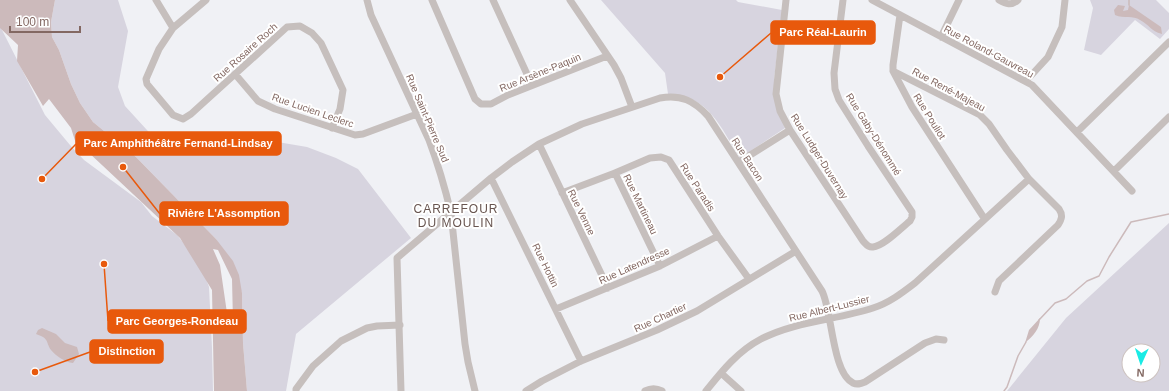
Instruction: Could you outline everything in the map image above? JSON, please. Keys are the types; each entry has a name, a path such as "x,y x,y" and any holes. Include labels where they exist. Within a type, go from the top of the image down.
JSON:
{"street":[{"path":"156,0 173,28 206,0"},
{"name":"Rue Saint-Pierre Sud","path":"367,0 371,15 437,161 451,213 465,344 475,391"},
{"name":"Rue Arsène-Paquin","path":"432,0 475,99 481,104 491,104 532,85 607,56"},
{"path":"493,0 532,85"},
{"path":"570,0 621,78 632,108"},
{"name":"Rue Ludger-Duvernay","path":"786,0 776,94 780,110 790,130 866,245"},
{"name":"Rue Gaby-Dénommé","path":"843,0 834,73 835,88 840,100 868,146 912,212 910,221 884,242 873,247 866,245"},
{"name":"Rue Roland-Gauvreau","path":"872,0 1032,85 1132,191"},
{"path":"942,37 959,0"},
{"path":"999,0 1007,4 1013,4 1018,0"},
{"path":"1026,81 1048,57 1062,27 1064,0"},
{"path":"893,71 900,15"},
{"name":"Rue Rosaire Roch","path":"173,28 159,49 146,79 147,84 173,115 183,119 191,114 287,27 300,26 312,33 321,43 343,90 340,109 332,128"},
{"path":"1076,132 1169,42"},
{"name":"Rue René-Majeau","path":"893,71 980,115 986,120 1029,179 1061,212 1061,220 999,281 996,292"},
{"name":"Rue Pouliot","path":"893,71 912,107 984,218"},
{"name":"Rue Lucien Leclerc","path":"235,74 258,101 275,109 355,135 363,134 417,114"},
{"name":"Rue Bacon","path":"400,325 397,258 491,178 539,144 582,124 668,96 679,97 697,105 708,116 822,290 826,300 836,352 842,370 852,383 858,384 865,382 926,343 936,339 944,340"},
{"path":"1114,171 1169,117"},
{"path":"739,162 790,130"},
{"name":"Rue Venne","path":"539,144 608,288"},
{"name":"Rue Paradis","path":"562,192 615,173 650,158 661,157 669,160 718,236 748,279"},
{"name":"Rue Martineau","path":"615,173 660,266"},
{"name":"Rue Hottin","path":"491,178 581,361"},
{"name":"Rue Albert-Lussier","path":"706,391 740,354 762,339 788,329 873,308 900,295 1029,179"},
{"name":"Rue Latendresse","path":"556,309 660,266 718,236"},
{"name":"Rue Chartier","path":"526,391 581,361 657,330 697,311 796,251"},
{"path":"296,391 313,366 341,341 367,328 400,325 401,391"},
{"path":"721,373 741,391"},
{"path":"645,391 648,389 657,388 662,391"}],"shaded area":[{"path":"0,0 55,0 51,22 52,37 59,50 71,84 80,103 93,122 136,157 216,239 233,261 239,275 242,293 243,343 247,391 214,391 212,290 180,238 87,151 78,150 71,128 49,99 43,106 17,61 18,45 0,28","holes":["213,249 218,250 232,279 233,322 227,313 220,265"]},
{"path":"55,0 118,0 128,31 118,87 125,106 157,141 178,147 219,132 307,147 336,158 358,169 411,238 296,334 286,391 247,391 243,343 242,293 216,239 136,157 93,122 80,103 71,84 59,50 52,37 51,22"},
{"path":"601,0 736,0 738,2 782,10 774,80 785,128 740,158 720,125 704,107 694,100 668,94 665,73"},
{"path":"1090,0 1156,0 1169,13 1169,29 1160,39 1135,20 1101,55 1084,50 1093,8"},
{"path":"1118,5 1125,6 1123,11 1128,10 1129,5 1161,27 1162,34 1137,19 1115,15 1114,10"},
{"path":"0,26 45,115 70,145 84,160 141,202 152,216 177,235 201,265 209,287 213,391 0,391"},
{"path":"1169,223 1169,391 1007,391 1066,318"},
{"path":"1040,318 1037,329 1025,343 1029,330"},
{"path":"42,328 56,334 65,343 77,347 79,354 73,363 58,356 51,350 45,339 36,334 38,330"}],"waterway":[{"path":"1129,0 1129,5"},
{"path":"1039,320 1055,303 1066,299 1087,281 1099,276 1131,222 1169,214"},
{"path":"1004,391 1007,387 1018,356 1026,342"}],"place":[{"name":"Parc Réal-Laurin","path":"720,77"},
{"name":"Rivière L'Assomption","path":"123,167"},
{"name":"Parc Amphithéâtre Fernand-Lindsay","path":"42,179"},
{"name":"Parc Georges-Rondeau","path":"104,264"},
{"name":"Distinction","path":"35,372"}],"district":[{"name":"CARREFOUR DU MOULIN","path":"456,216"}]}
